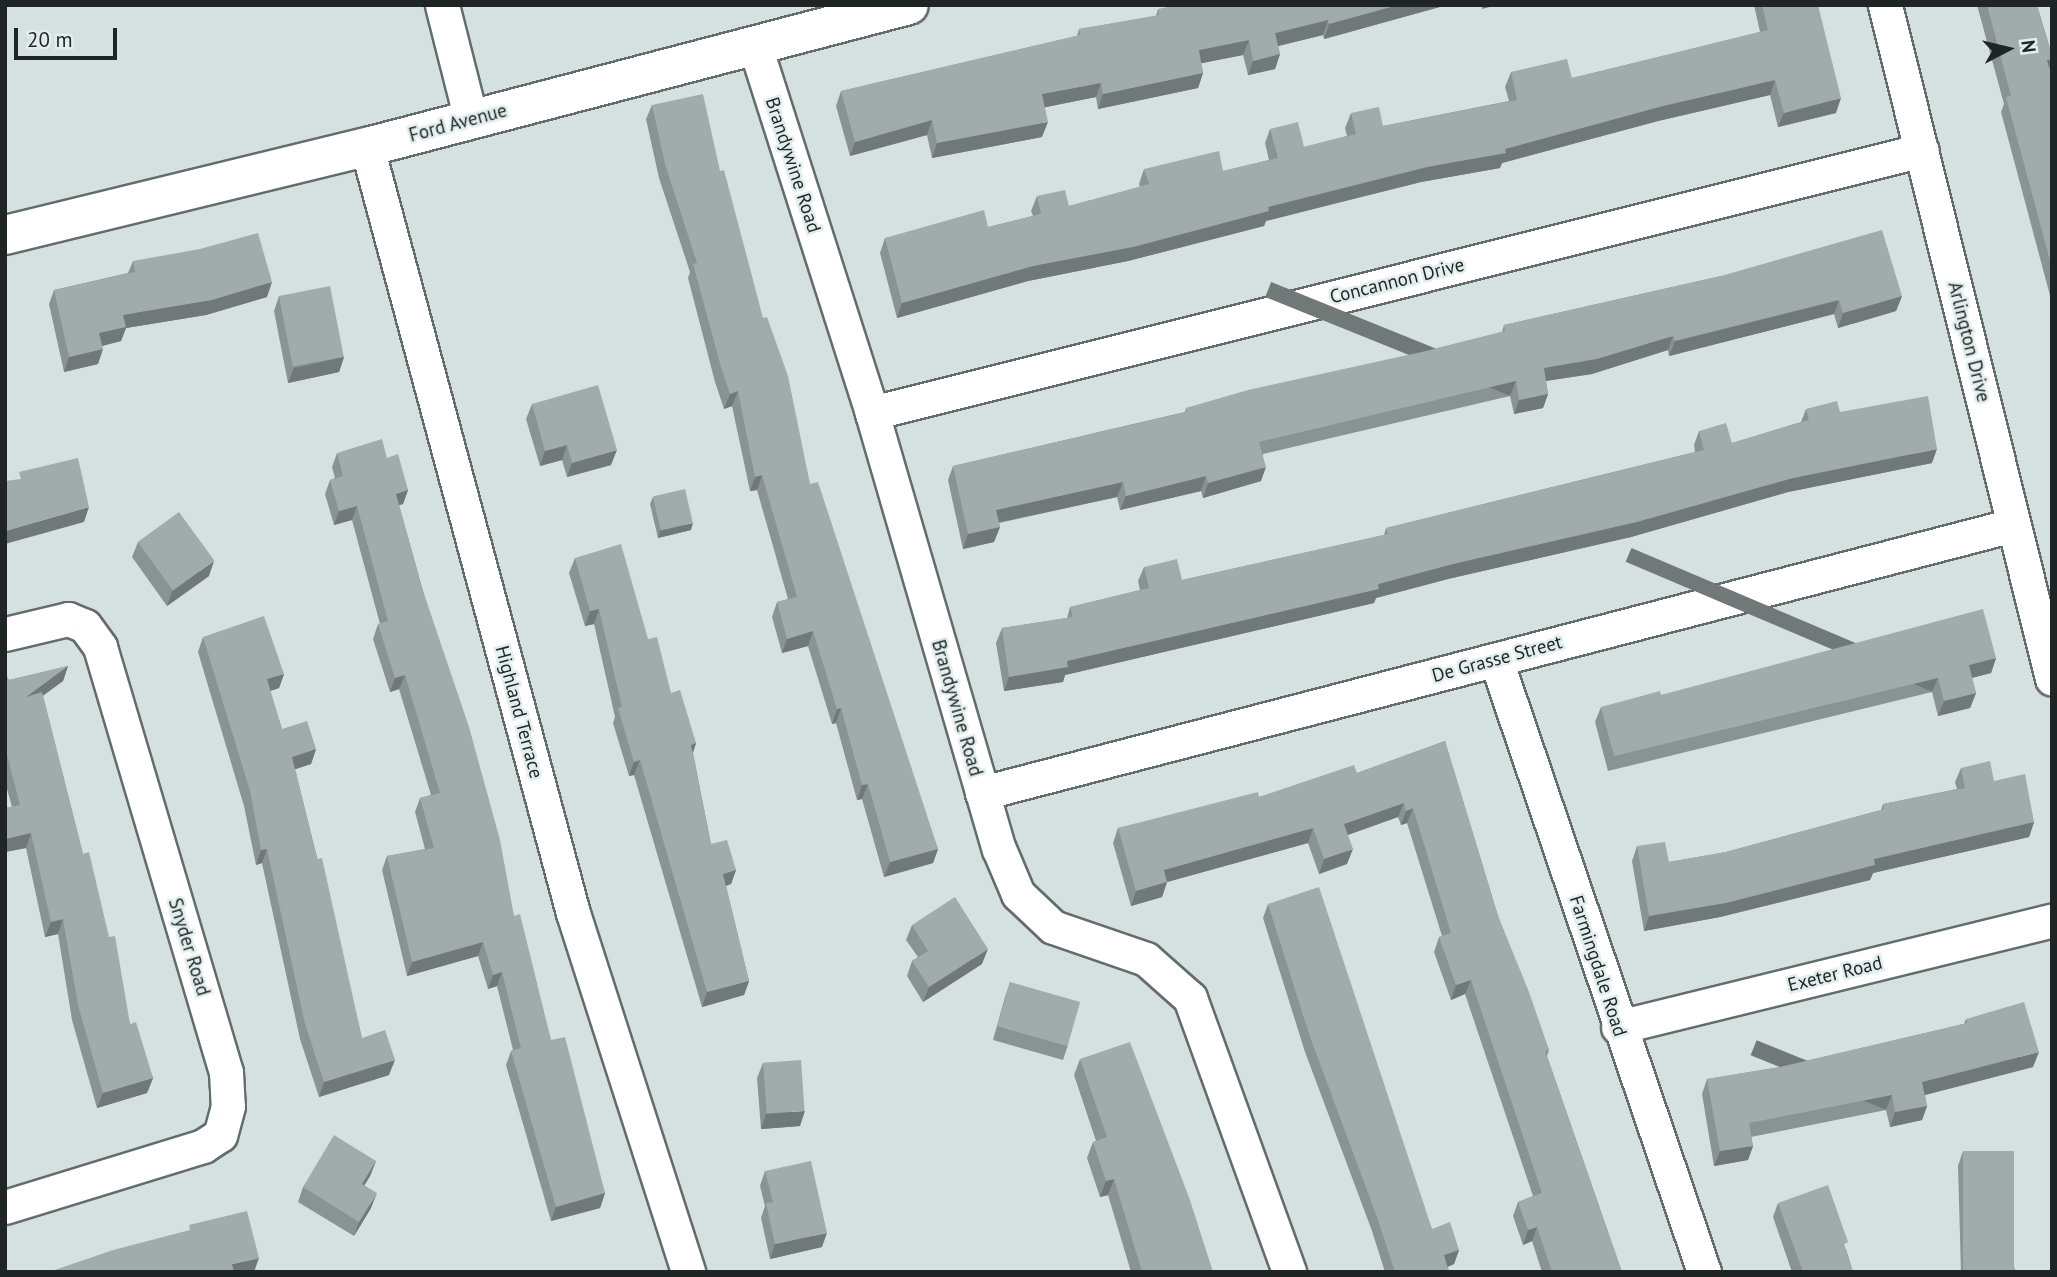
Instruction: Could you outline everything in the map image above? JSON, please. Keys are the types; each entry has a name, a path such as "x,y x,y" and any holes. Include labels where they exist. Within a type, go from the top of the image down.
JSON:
{"street":[{"path":"442,5 471,120"},
{"name":"Ford Avenue","path":"5,235 367,147 909,5"},
{"name":"Arlington Drive","path":"1885,5 2052,679"},
{"name":"Brandywine Road","path":"755,46 872,413 982,793 1017,894 1053,927 1146,959 1190,998 1289,1272"},
{"name":"Highland Terrace","path":"367,147 573,913 688,1272"},
{"name":"Concannon Drive","path":"872,413 1922,150"},
{"name":"De Grasse Street","path":"982,793 2013,525"},
{"name":"Snyder Road","path":"5,634 68,619 85,626 100,647 226,1072 228,1106 220,1135 203,1146 5,1207"},
{"name":"Farmingdale Road","path":"1496,660 1618,1027 1704,1272"},
{"name":"Exeter Road","path":"1618,1027 2052,920"}],"building":[{"path":"1177,5 1398,5 1329,24 1328,20 1275,33 1280,54 1253,61 1249,40 1199,50 1203,73 1103,94 1101,83 1042,94 1048,122 937,143 932,120 855,142 841,91 1080,35 1079,29 1159,15 1158,9"},
{"path":"1762,5 1818,5 1841,98 1784,113 1775,80 1663,106 1505,149 1506,153 1427,167 1268,207 1269,211 1133,247 1033,266 902,303 885,238 984,210 988,227 1041,214 1037,196 1065,190 1069,206 1149,184 1144,169 1219,151 1223,171 1278,158 1270,129 1298,122 1304,147 1356,134 1351,113 1379,107 1383,126 1517,100 1511,72 1567,59 1572,78 1768,30"},
{"path":"1987,5 2037,5 2052,55 2052,59 2047,60 2052,79 2052,268 2006,97 2011,96"},
{"path":"703,94 720,171 724,170 763,318 767,317 788,376 810,484 818,482 938,849 890,862 868,784 862,785 841,708 837,709 813,631 787,639 777,602 797,597 762,475 755,477 738,391 730,394 721,367 693,264 697,263 665,164 652,105"},
{"path":"1882,230 1902,296 1843,313 1839,300 1675,341 1673,336 1597,359 1544,368 1548,394 1519,400 1516,381 1259,442 1266,467 1208,483 1206,476 1126,496 1123,482 996,510 1000,527 968,534 953,466 1187,412 1186,408 1248,390 1426,351 1505,331 1504,325 1721,276"},
{"path":"258,233 272,282 212,300 123,315 126,327 99,333 103,349 69,357 54,290 135,272 133,261 200,249"},
{"path":"330,286 344,357 293,367 279,296"},
{"path":"598,385 617,450 572,463 567,445 545,451 532,404"},
{"path":"1928,396 1937,449 1793,478 1637,522 1378,584 1379,589 1067,661 1068,667 1009,677 1002,628 1073,617 1070,607 1149,588 1144,567 1177,559 1182,580 1388,534 1386,528 1704,450 1699,431 1726,423 1732,443 1809,420 1806,409 1837,401 1840,412"},
{"path":"382,439 387,458 398,454 408,490 396,494 421,585 469,727 500,840 514,916 520,914 551,1040 565,1037 605,1193 556,1207 511,1051 521,1048 502,972 493,975 483,942 412,962 387,856 434,848 420,798 440,793 405,675 395,678 378,624 388,621 357,506 339,511 330,480 343,476 337,453"},
{"path":"78,458 89,507 5,531 5,481 21,479 19,472"},
{"path":"685,489 693,523 661,531 653,496"},
{"path":"179,512 214,561 173,591 138,542"},
{"path":"621,544 648,639 657,637 671,693 680,690 696,743 691,745 711,844 727,840 736,870 723,874 749,981 707,992 640,760 634,762 618,708 622,707 599,609 590,611 575,558"},
{"path":"1983,609 1996,658 1969,665 1976,693 1944,701 1938,678 1614,756 1601,707 1660,691 1661,695"},
{"path":"264,616 284,674 267,679 282,729 307,721 316,749 292,757 317,859 322,858 362,1038 385,1030 395,1060 324,1082 305,1024 267,849 261,850 250,791 203,637"},
{"path":"68,666 26,697 42,692 83,854 89,852 109,937 115,936 130,1024 136,1022 153,1078 103,1093 78,1005 63,919 51,922 31,833 5,839 5,808 20,805 5,747 5,673 9,680"},
{"path":"1445,741 1498,916 1529,992 1549,1050 1545,1051 1622,1272 1552,1272 1537,1227 1528,1230 1518,1202 1542,1193 1471,980 1456,985 1439,937 1451,933 1413,808 1406,811 1404,803 1344,824 1353,849 1324,859 1313,828 1164,870 1167,882 1136,891 1118,828 1258,792 1259,797 1354,765 1357,773"},
{"path":"1990,761 1994,781 2025,774 2034,822 1874,859 1875,865 1726,903 1649,916 1637,846 1665,842 1669,862 1726,852 1884,809 1883,804 1965,788 1961,768"},
{"path":"1319,887 1432,1229 1450,1222 1459,1250 1444,1255 1449,1272 1395,1272 1310,1037 1268,904"},
{"path":"955,897 988,949 929,987 912,961 928,951 912,925"},
{"path":"1010,982 1080,1002 1067,1046 997,1026"},
{"path":"2024,1002 2039,1052 1922,1082 1927,1106 1895,1112 1892,1095 1749,1123 1753,1146 1720,1151 1707,1079 1780,1067 1967,1023 1966,1019"},
{"path":"1130,1042 1190,1200 1213,1272 1142,1272 1114,1179 1106,1181 1093,1142 1107,1137 1080,1059"},
{"path":"801,1060 805,1111 767,1114 763,1063"},
{"path":"334,1135 376,1161 362,1184 377,1193 359,1222 303,1187"},
{"path":"1963,1151 2014,1151 2014,1272 1963,1272"},
{"path":"811,1161 827,1233 775,1244 766,1203 773,1202 765,1171"},
{"path":"1828,1185 1848,1242 1844,1244 1853,1272 1803,1272 1778,1203"},
{"path":"247,1211 259,1258 232,1264 234,1272 49,1272 113,1250 190,1230 189,1225"}]}
